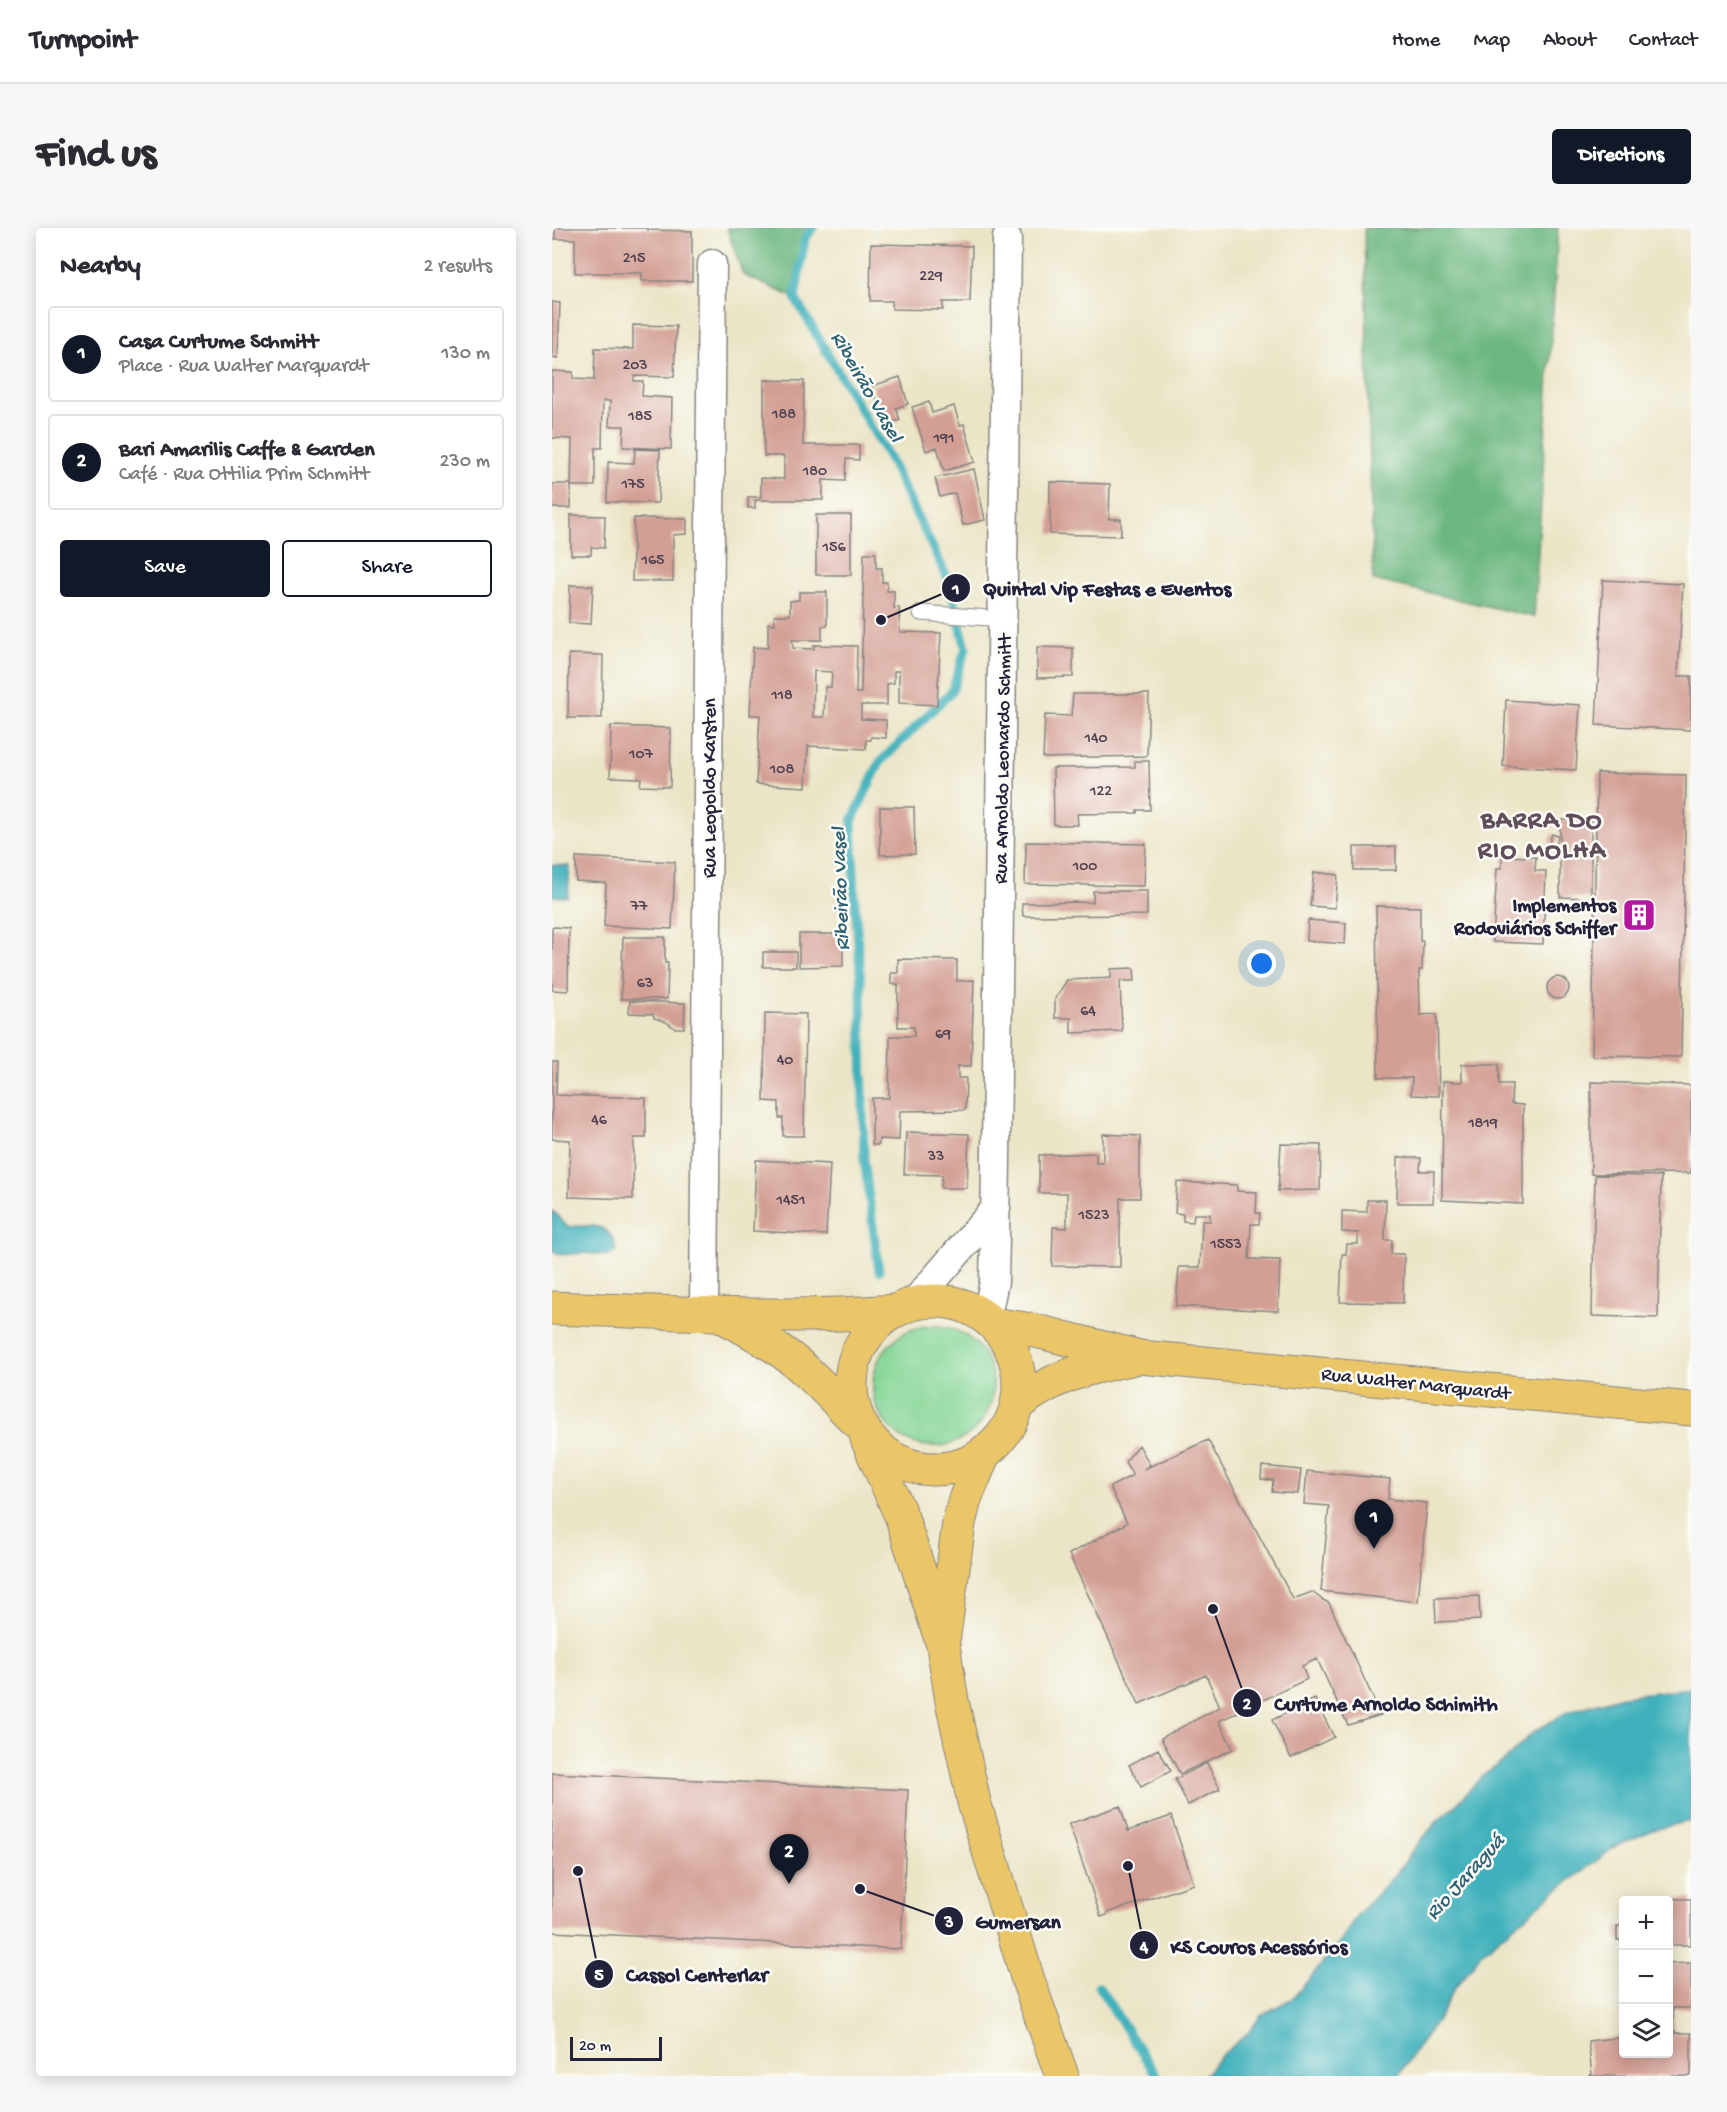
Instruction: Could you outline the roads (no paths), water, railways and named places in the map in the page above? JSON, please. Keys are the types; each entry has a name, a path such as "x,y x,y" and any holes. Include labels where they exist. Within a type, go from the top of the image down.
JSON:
{"main road":[{"path":"552,1308 712,1314 840,1314 946,1302 969,1309 989,1322 1003,1336 1017,1361 1020,1388 1018,1404 1006,1426 985,1451 965,1499 955,1541 943,1645"},
{"path":"904,1308 878,1323 865,1338 855,1356 850,1377 862,1430 902,1518 943,1645 952,1701 974,1802 1028,1980 1062,2076"},
{"path":"712,1314 768,1341 791,1359 807,1372 888,1455 910,1465 939,1468 963,1464 985,1451"},
{"name":"Rua Walter Marquardt","path":"989,1322 1032,1330 1140,1357 1691,1409"},
{"name":"Rua Walter Marquardt","path":"1018,1404 1055,1379 1085,1369 1140,1357"}],"street":[{"name":"Rua Arnoldo Leonardo Schmitt","path":"989,1322 994,1282 996,1208 1007,238"},
{"name":"Rua Leopoldo Karsten","path":"712,264 712,1314"},
{"path":"904,1308 996,1208"}],"lane":[{"path":"921,613 1003,619"}],"water":[{"path":"552,865 570,866 568,897 552,896"},
{"path":"552,1211 568,1227 591,1226 603,1229 612,1238 616,1251 609,1256 586,1253 561,1255 552,1250"},
{"name":"Rio Jaraguá","path":"1691,1688 1691,1821 1653,1830 1616,1846 1551,1895 1483,1952 1454,1989 1441,2014 1398,2076 1203,2076 1222,2055 1250,2031 1261,2015 1293,1998 1342,1940 1357,1915 1397,1873 1438,1820 1453,1808 1481,1777 1505,1760 1532,1733 1565,1713 1622,1696"}],"waterway":[{"name":"Ribeirão Vasel","path":"813,228 805,239 795,298 888,456 948,579 966,648 952,691 880,762 852,821 861,983 864,1159 879,1271"},
{"name":"Ribeirão Vasel","path":"1098,1986 1157,2076"}],"place":[{"name":"Quintal Vip Festas e Eventos","path":"881,620"},
{"name":"Implementos Rodoviários Schiffer","path":"1639,915"},
{"name":"Casa Curtume Schmitt","path":"1374,1549"},
{"name":"Curtume Arnoldo Schimith","path":"1213,1609"},
{"name":"KS Couros Acessórios","path":"1128,1866"},
{"name":"Cassol Centerlar","path":"578,1871"},
{"name":"Bari Amarilis Caffe & Garden","path":"789,1884"},
{"name":"Gumersan","path":"860,1889"}],"district":[{"name":"BARRA DO RIO MOLHA","path":"1542,833"}]}
